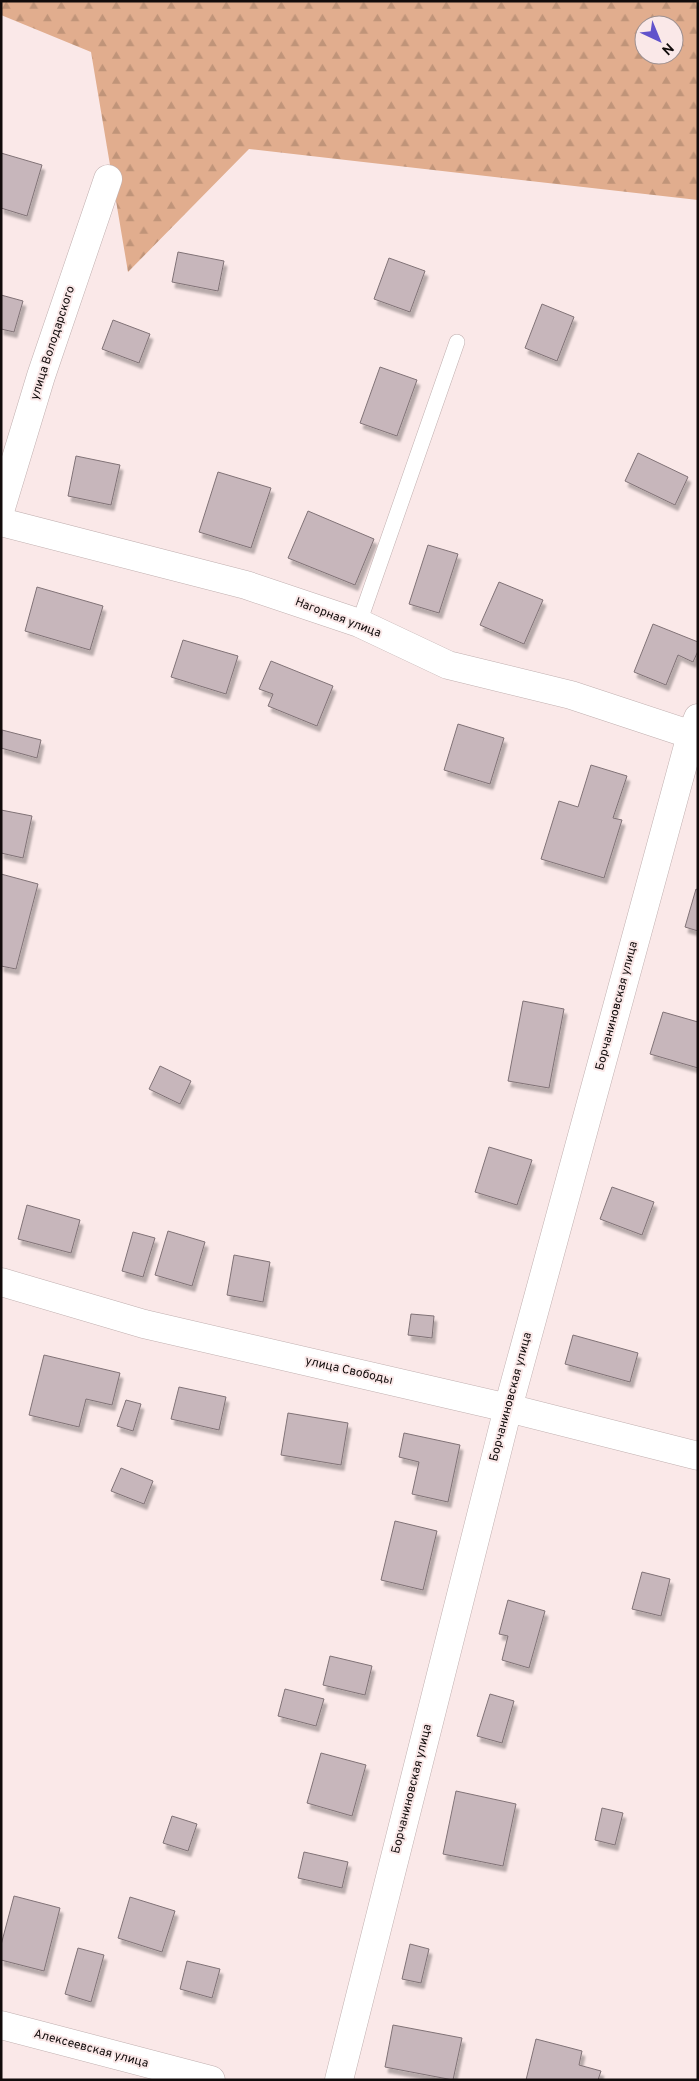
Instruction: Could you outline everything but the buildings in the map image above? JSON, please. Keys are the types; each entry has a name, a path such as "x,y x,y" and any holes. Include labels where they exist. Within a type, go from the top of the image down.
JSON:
{"street":[{"name":"улица Володарского","path":"1,508 41,376 108,179"},
{"name":"Нагорная улица","path":"1,522 246,586 359,623 448,666 571,695 696,730"},
{"name":"Борчаниновская улица","path":"339,2080 508,1408 696,730"},
{"name":"улица Свободы","path":"1,1282 144,1324 508,1408 698,1456"},
{"name":"Алексеевская улица","path":"1,2025 210,2080"}],"lane":[{"path":"359,623 457,342"}],"green space":[{"path":"1,1 698,1 698,200 249,149 128,272 91,52 1,15"}]}
